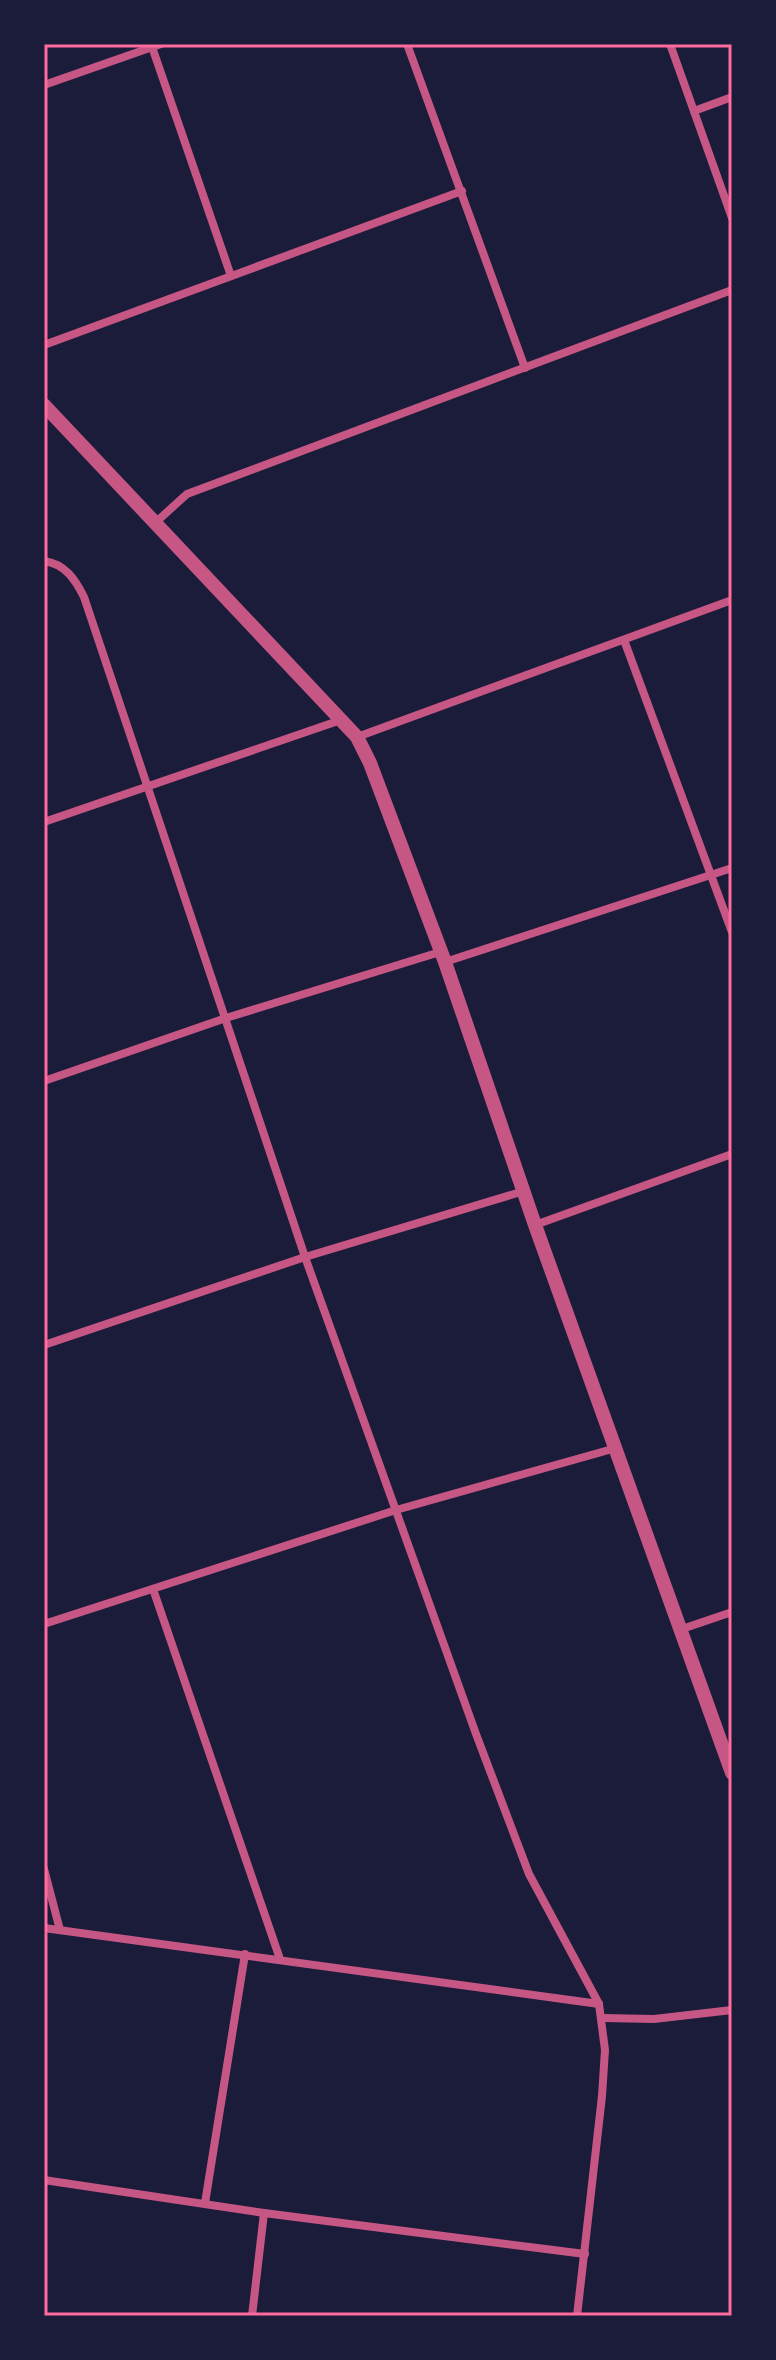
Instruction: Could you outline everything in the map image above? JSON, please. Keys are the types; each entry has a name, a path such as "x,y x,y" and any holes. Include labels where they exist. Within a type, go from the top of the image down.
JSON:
{"street":[{"path":"407,44 525,368"},
{"path":"670,44 732,218"},
{"path":"44,85 155,45 231,276"},
{"path":"694,111 732,97"},
{"path":"44,345 462,191"},
{"path":"155,523 187,494 732,290"},
{"path":"44,405 357,737 370,763 442,957 732,1773"},
{"path":"44,561 67,572 84,597 305,1257 476,1734 529,1874 599,2004 605,2050 602,2096 577,2316"},
{"path":"357,737 732,600"},
{"path":"624,640 732,932"},
{"path":"44,822 341,720"},
{"path":"44,1081 226,1018 442,957 732,868"},
{"path":"535,1225 732,1154"},
{"path":"44,1345 305,1257 524,1191"},
{"path":"44,1624 396,1510 617,1448"},
{"path":"153,1589 280,1959"},
{"path":"682,1629 732,1612"},
{"path":"44,1869 60,1930"},
{"path":"44,1928 599,2004"},
{"path":"205,2203 245,1954"},
{"path":"603,2018 654,2019 732,2010"},
{"path":"44,2180 264,2213 585,2254"},
{"path":"252,2316 264,2213"}]}
